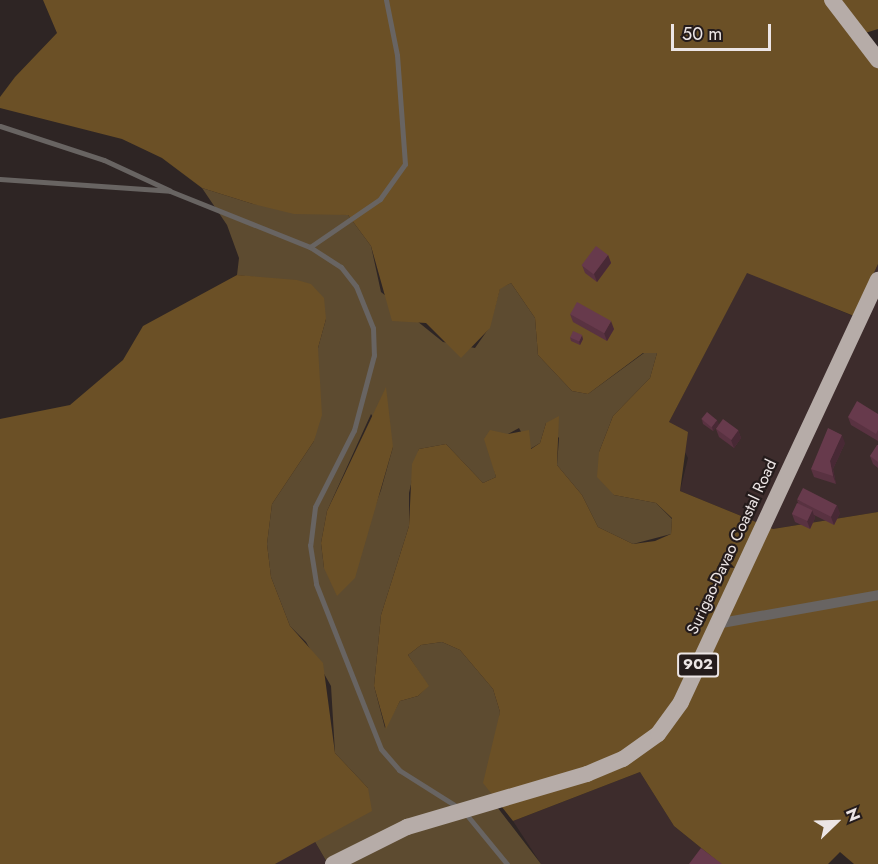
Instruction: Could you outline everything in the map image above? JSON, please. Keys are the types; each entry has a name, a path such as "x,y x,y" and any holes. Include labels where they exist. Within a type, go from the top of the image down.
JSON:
{"highway":[{"path":"832,0 878,60"},
{"name":"Surigao-Davao Coastal Road","path":"333,864 407,827 587,774 647,745 681,702 715,624 878,280"}],"street":[{"path":"715,624 878,595"}],"lane":[{"path":"310,247 380,199 405,164 397,55 386,0"},
{"path":"0,126 104,160 170,191 310,247 341,267 356,286 374,328 374,355 354,430 315,507 310,545 316,584 381,749 399,770 462,809 507,864"},
{"path":"0,179 170,191"}],"shaded area":[{"path":"43,0 878,0 878,29 862,34 878,66 878,264 854,316 747,273 669,422 688,432 680,491 773,529 878,512 878,864 854,864 840,852 828,864 721,864 674,826 640,772 513,821 483,783 500,712 493,689 460,650 442,642 421,645 408,655 429,686 418,696 400,701 386,729 374,686 381,615 409,526 412,464 419,449 446,444 483,483 496,477 484,439 490,430 508,434 529,430 531,449 540,443 546,423 559,416 557,465 582,495 598,527 633,544 655,541 671,534 672,518 656,503 614,495 597,477 599,452 613,416 650,378 657,353 643,353 588,394 572,391 538,355 535,318 511,283 500,289 490,328 461,358 426,323 392,321 371,246 348,215 294,214 253,204 202,188 162,158 122,139 0,108 0,97 15,77 57,33"},
{"path":"202,188 253,204 348,215 371,246 381,292 443,342 475,348 489,328 500,288 511,283 535,318 538,355 572,391 588,394 644,353 657,353 650,378 613,416 599,452 614,495 656,503 672,519 671,534 633,544 598,527 582,495 557,465 559,438 546,423 540,443 530,449 519,428 508,434 492,460 496,477 483,483 446,444 419,449 409,493 409,526 381,615 374,686 385,728 400,701 418,696 428,686 408,655 421,645 442,642 460,650 493,689 500,712 491,799 541,864 328,864 314,840 326,835 368,788 335,753 331,686 306,642 290,626 271,577 267,544 272,504 314,441 318,348 326,319 254,277 237,275 239,258 227,225","holes":["371,414 393,447 370,520 324,568 321,543 327,511"]},
{"path":"878,264 878,512 773,529 680,491 688,458 669,422 747,272 853,316"},
{"path":"237,275 297,280 311,284 324,298 326,319 318,348 322,415 314,441 272,504 267,544 271,577 290,626 323,663 335,753 368,788 372,811 275,864 0,864 0,419 70,405 123,360 143,326"},
{"path":"386,387 393,447 355,578 337,596 324,568 321,543 327,511"},
{"path":"640,772 674,826 721,864 541,864 513,821"},
{"path":"314,840 328,864 275,864 295,849"}],"building":[{"path":"596,246 608,255 594,274 582,265"},
{"path":"577,302 611,321 604,333 570,314"},
{"path":"573,331 582,335 579,341 570,337"},
{"path":"857,401 878,414 876,434 848,417"},
{"path":"707,412 717,420 711,427 701,419"},
{"path":"723,419 738,430 731,440 716,429"},
{"path":"828,428 842,435 830,461 833,476 811,469"},
{"path":"878,445 878,462 870,456"},
{"path":"803,488 837,505 831,517 797,500"},
{"path":"797,503 812,510 807,521 792,514"},
{"path":"701,848 722,864 689,864"}]}
